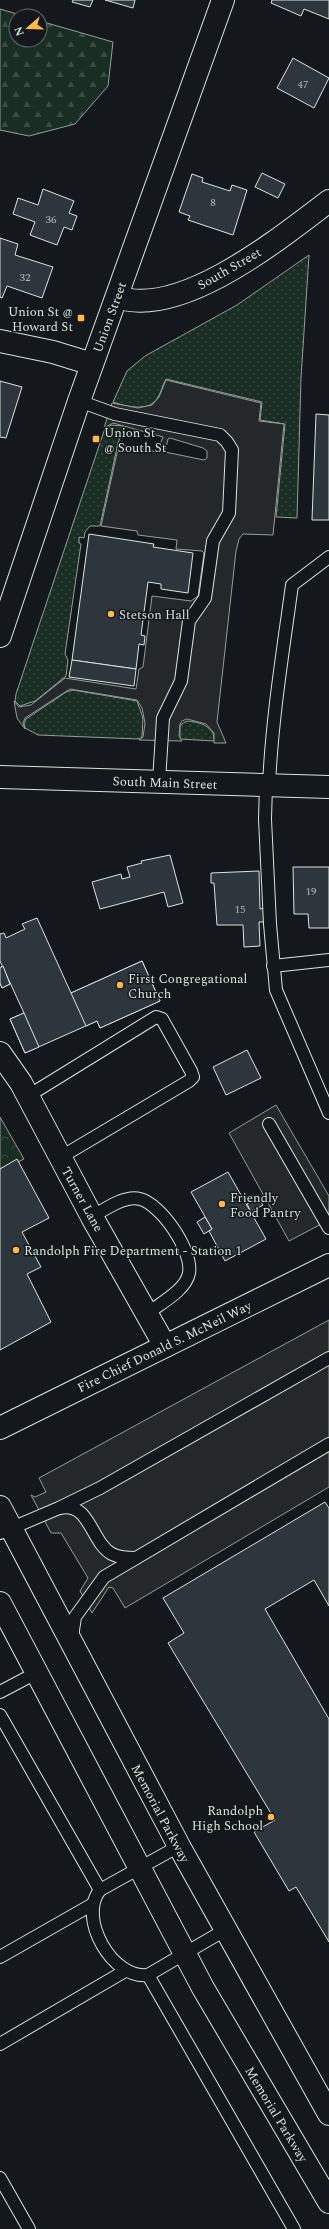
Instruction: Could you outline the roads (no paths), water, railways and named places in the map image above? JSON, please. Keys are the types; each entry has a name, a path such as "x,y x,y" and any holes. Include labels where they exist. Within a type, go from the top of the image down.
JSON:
{"street":[{"name":"Union Street","path":"0,636 79,401 223,0"},
{"name":"South Street","path":"117,298 137,302 158,300 207,283 260,250 329,201"},
{"path":"0,341 53,352 92,364"},
{"name":"South Main Street","path":"0,777 329,787"},
{"name":"Turner Lane","path":"0,1053 28,1096 92,1217 148,1313 165,1346"},
{"name":"Fire Chief Donald S. McNeil Way","path":"0,1428 329,1265"},
{"name":"Memorial Parkway","path":"0,1507 5,1530 72,1644 179,1846 329,2114"},
{"name":"Memorial Parkway","path":"0,1603 184,1954 329,2202"}],"lane":[{"path":"79,401 115,414 220,435 232,450 229,513 213,541 205,598 189,621 181,681 163,718 159,781"},
{"path":"329,557 292,585 275,709 265,819 273,966 278,998 329,1113"},
{"path":"273,966 329,960"},
{"path":"28,1096 156,1017 162,1019 192,1071 193,1077 189,1082 61,1157"},
{"path":"269,1124 329,1228"},
{"path":"92,1217 115,1204 140,1199 154,1206 178,1237 186,1254 189,1272 183,1284 148,1313"},
{"path":"5,1530 59,1508 100,1488 329,1358"},
{"path":"72,1644 75,1617 102,1579 329,1444"},
{"path":"59,1508 69,1508 79,1511 103,1546 112,1554 123,1558 136,1558"},
{"path":"0,1692 36,1673"},
{"path":"0,1715 100,1890"},
{"path":"179,1846 100,1890 93,1904 94,1922 102,1943 112,1958 126,1971 136,1975 148,1975 226,1930"},
{"path":"0,1957 93,1904"},
{"path":"0,2044 126,1971"},
{"path":"148,1975 294,2229"},
{"path":"0,2178 29,2229"}],"place":[{"name":"Union St @ Howard St","path":"81,318"},
{"name":"Union St @ South St","path":"96,439"},
{"name":"Stetson Hall","path":"111,614"},
{"name":"First Congregational Church","path":"120,985"},
{"name":"Friendly Food Pantry","path":"222,1204"},
{"name":"Randolph Fire Department - Station 1","path":"16,1250"},
{"name":"Randolph High School","path":"271,1817"}]}
